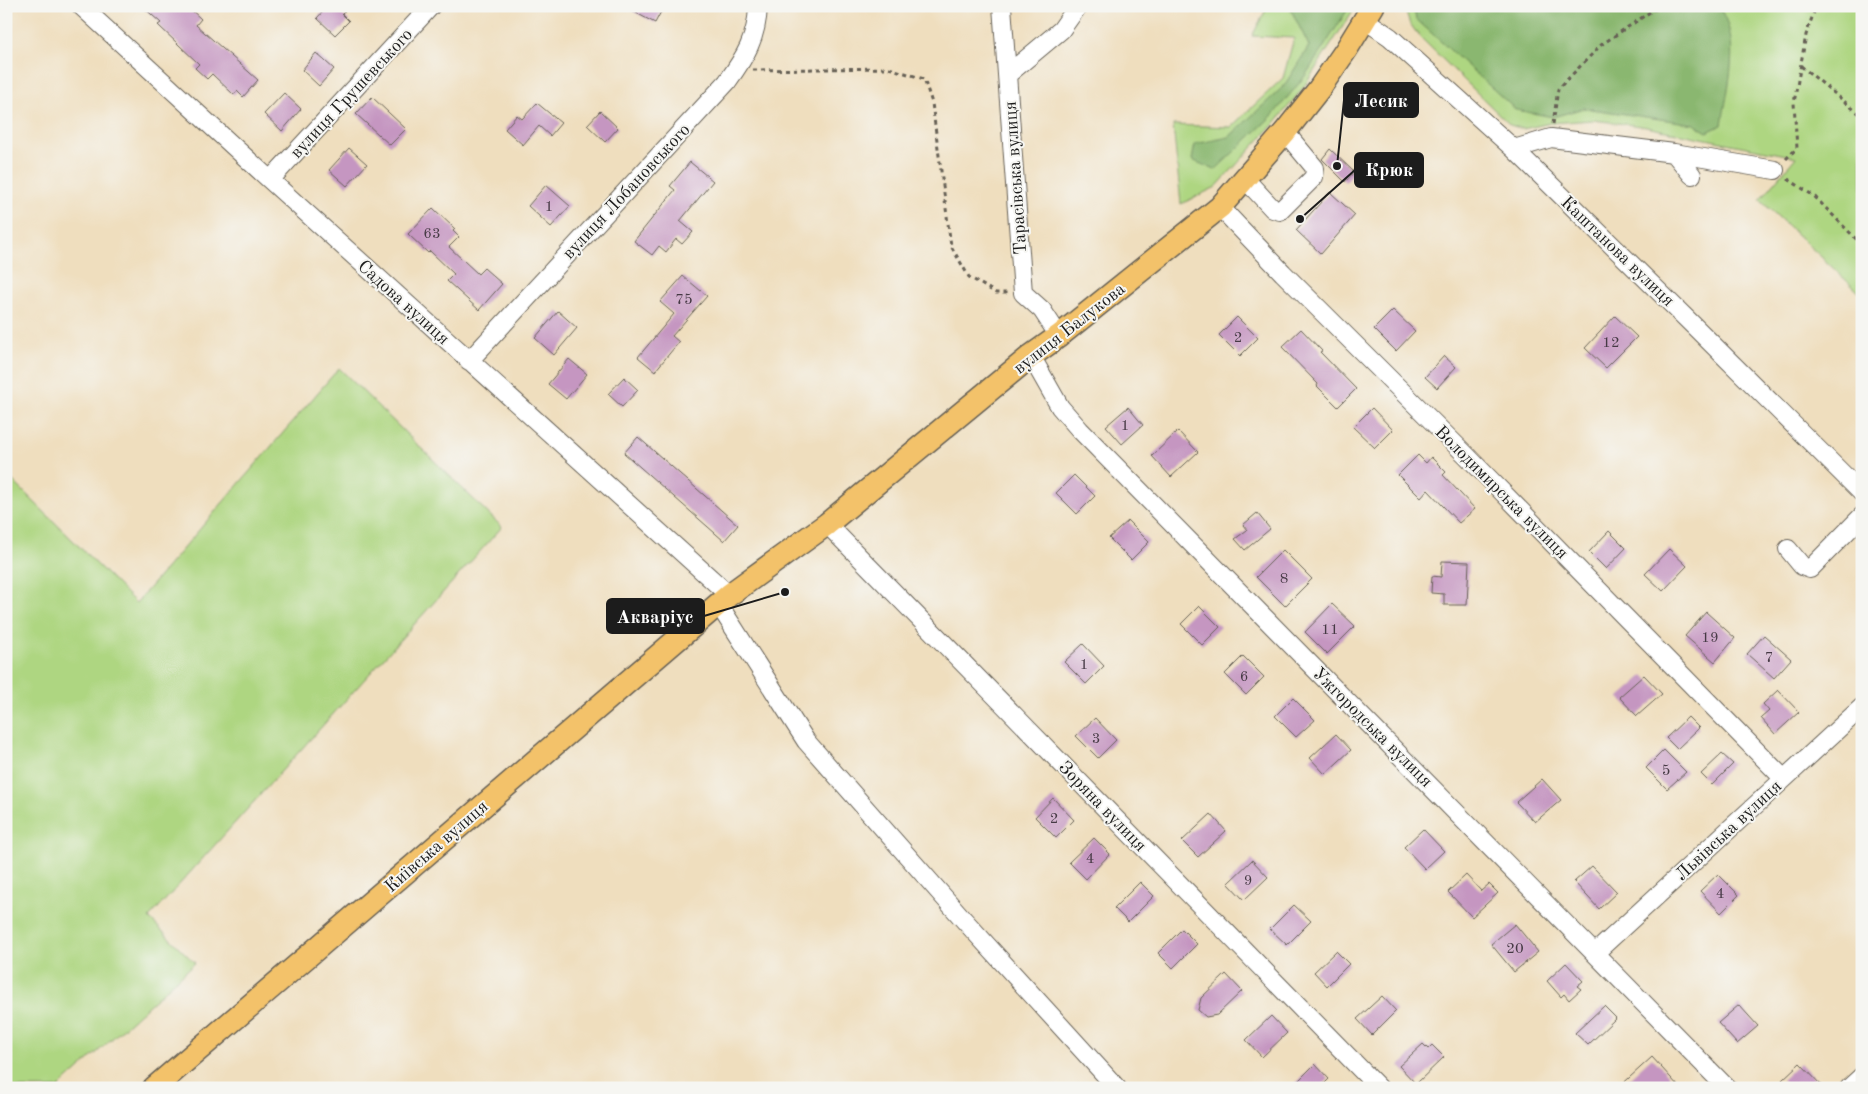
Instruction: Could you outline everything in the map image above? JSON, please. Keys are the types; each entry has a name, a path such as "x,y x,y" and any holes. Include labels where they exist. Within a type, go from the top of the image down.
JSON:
{"main road":[{"name":"вулиця Балукова","path":"724,600 827,524 1031,356 1059,336 1220,207 1285,132 1319,89 1369,13"},
{"name":"Київська вулиця","path":"154,1088 724,600"}],"street":[{"name":"Садова вулиця","path":"81,6 469,361 724,600 806,741 964,920 1117,1088"},
{"name":"вулиця Грушевського","path":"270,180 431,6"},
{"name":"вулиця Лобановського","path":"469,361 735,71 744,58 754,36 758,6"},
{"name":"Тарасівська вулиця","path":"1002,6 1023,293"},
{"path":"1007,75 1061,30 1078,6"},
{"name":"Каштанова вулиця","path":"1369,13 1390,37 1514,150 1698,329 1862,493"},
{"path":"1245,179 1273,209 1280,211 1314,177 1315,168 1285,132"},
{"path":"1514,150 1551,138 1674,153 1776,170"},
{"path":"1674,153 1692,175"},
{"name":"Володимирська вулиця","path":"1220,207 1783,778"},
{"path":"1023,293 1042,310 1059,336"},
{"name":"Ужгородська вулиця","path":"1031,356 1060,407 1080,430 1727,1088"},
{"path":"1788,549 1802,566 1810,568 1862,516"},
{"name":"Зоряна вулиця","path":"827,524 1379,1088"},
{"name":"Львівська вулиця","path":"1595,953 1862,707"},
{"path":"1849,1088 1862,1076"}],"path":[{"path":"1551,138 1558,88 1601,45 1659,6"},
{"path":"1816,6 1806,35 1794,103 1797,148 1776,170 1814,196 1862,245"},
{"path":"1801,66 1862,116"},
{"path":"735,71 889,68 924,79 932,103 951,246 969,277 996,293 1023,293"}],"green space":[{"path":"1268,6 1356,6 1301,91 1274,124 1216,187 1181,204 1173,125 1231,127 1283,78 1294,38 1252,36"},
{"path":"1289,6 1350,6 1305,76 1273,115 1215,170 1192,160 1195,144 1229,137 1284,86 1309,46"},
{"path":"1404,6 1862,6 1862,295 1760,200 1796,157 1641,126 1593,120 1551,123 1523,129 1510,125 1418,35 1409,22"},
{"path":"1413,6 1615,6 1654,12 1665,11 1674,6 1718,6 1726,19 1732,49 1730,80 1722,125 1707,132 1694,124 1584,108 1553,117 1516,110 1416,19"},
{"path":"339,368 502,527 149,918 195,963 58,1088 6,1088 6,474 136,603"}],"building":[{"path":"142,6 187,6 201,19 196,25 258,80 243,97 237,91 234,95 212,74 207,79 195,68 199,64 158,25 161,23"},
{"path":"328,6 349,6 342,14 349,21 335,35 317,18"},
{"path":"623,6 664,6 655,23"},
{"path":"316,53 334,69 319,86 302,70"},
{"path":"284,93 301,109 282,131 264,114"},
{"path":"372,97 406,129 390,145 356,114"},
{"path":"537,103 561,123 550,136 539,126 523,145 505,129 517,115 522,119"},
{"path":"600,111 618,128 605,142 587,125"},
{"path":"349,148 367,164 347,186 329,170"},
{"path":"1330,149 1354,172 1345,182 1322,159"},
{"path":"690,162 713,181 680,221 693,232 682,244 676,239 666,252 659,246 652,255 634,241 675,190 670,186"},
{"path":"546,185 570,206 551,227 528,206"},
{"path":"1330,192 1355,215 1321,254 1296,230"},
{"path":"433,208 455,229 453,231 459,237 449,247 478,274 484,268 502,284 479,310 447,281 454,274 430,251 428,253 408,234"},
{"path":"683,276 707,296 672,336 679,342 655,371 638,357 674,314 660,302"},
{"path":"1393,310 1415,331 1396,351 1374,329"},
{"path":"558,311 577,328 554,355 535,338"},
{"path":"1615,316 1637,337 1606,368 1585,348"},
{"path":"1237,317 1258,338 1240,356 1219,335"},
{"path":"1301,329 1322,351 1320,352 1356,389 1338,407 1282,347"},
{"path":"1444,356 1456,367 1437,388 1425,377"},
{"path":"569,359 587,374 566,399 548,384"},
{"path":"624,377 638,390 622,407 608,394"},
{"path":"1128,407 1143,425 1122,444 1106,426"},
{"path":"1372,408 1393,430 1375,448 1353,427"},
{"path":"1178,431 1198,452 1171,477 1152,456"},
{"path":"638,437 738,525 724,541 624,453"},
{"path":"1418,455 1426,463 1431,457 1446,472 1443,475 1475,509 1459,523 1428,490 1421,498 1398,475"},
{"path":"1074,475 1095,496 1077,514 1056,493"},
{"path":"1257,513 1270,529 1245,550 1235,539 1247,530 1243,525"},
{"path":"1128,521 1149,542 1131,560 1109,538"},
{"path":"1609,531 1626,548 1606,569 1589,552"},
{"path":"1669,549 1687,566 1663,591 1645,574"},
{"path":"1283,550 1312,579 1285,606 1256,577"},
{"path":"1442,561 1469,562 1467,605 1444,605 1444,594 1431,593 1432,576 1441,577"},
{"path":"1332,604 1355,626 1327,654 1305,632"},
{"path":"1199,606 1220,627 1202,645 1181,624"},
{"path":"1706,612 1735,638 1715,662 1685,636"},
{"path":"1764,635 1791,659 1774,678 1747,654"},
{"path":"1083,644 1104,666 1086,684 1064,662"},
{"path":"1243,656 1264,677 1246,695 1225,674"},
{"path":"1644,675 1662,694 1637,716 1619,697"},
{"path":"1778,690 1799,712 1775,734 1761,718 1769,711 1763,704"},
{"path":"1293,698 1315,720 1296,737 1275,716"},
{"path":"1688,717 1699,728 1677,749 1666,738"},
{"path":"1095,718 1116,740 1098,758 1076,736"},
{"path":"1336,734 1351,750 1325,774 1310,758"},
{"path":"1664,750 1686,772 1667,789 1646,768"},
{"path":"1722,754 1733,764 1712,785 1701,774"},
{"path":"1542,779 1561,800 1535,822 1516,802"},
{"path":"1053,798 1074,820 1056,838 1035,817"},
{"path":"1211,814 1226,831 1198,857 1182,841"},
{"path":"1423,829 1444,851 1425,869 1404,847"},
{"path":"1094,838 1110,854 1086,879 1069,862"},
{"path":"1252,860 1268,877 1244,900 1228,883"},
{"path":"1592,866 1617,892 1599,909 1574,882"},
{"path":"1718,874 1739,895 1721,913 1700,891"},
{"path":"1466,875 1481,891 1489,884 1498,893 1472,917 1448,892"},
{"path":"1140,882 1154,896 1128,922 1114,908"},
{"path":"1294,905 1311,921 1287,945 1270,929"},
{"path":"1515,924 1538,952 1514,972 1491,944"},
{"path":"1182,929 1197,944 1173,968 1158,953"},
{"path":"1336,951 1349,964 1327,986 1314,972"},
{"path":"1566,963 1583,981 1577,986 1581,989 1569,1000 1564,994 1561,997 1547,981"},
{"path":"1226,974 1242,991 1217,1015 1206,1017 1198,1010 1201,998"},
{"path":"1382,996 1396,1011 1372,1035 1357,1019"},
{"path":"1739,1005 1758,1026 1737,1044 1718,1023"},
{"path":"1604,1006 1616,1018 1588,1045 1575,1033"},
{"path":"1271,1016 1287,1033 1262,1057 1246,1040"},
{"path":"1423,1044 1428,1049 1432,1045 1444,1057 1416,1084 1399,1066"},
{"path":"1652,1057 1680,1088 1618,1088"},
{"path":"1800,1063 1824,1088 1789,1088 1782,1080"},
{"path":"1315,1064 1329,1079 1320,1088 1291,1088"}],"place":[{"name":"Лесик","path":"1337,166"},
{"name":"Крюк","path":"1300,219"},
{"name":"Акваріус","path":"785,592"}]}
